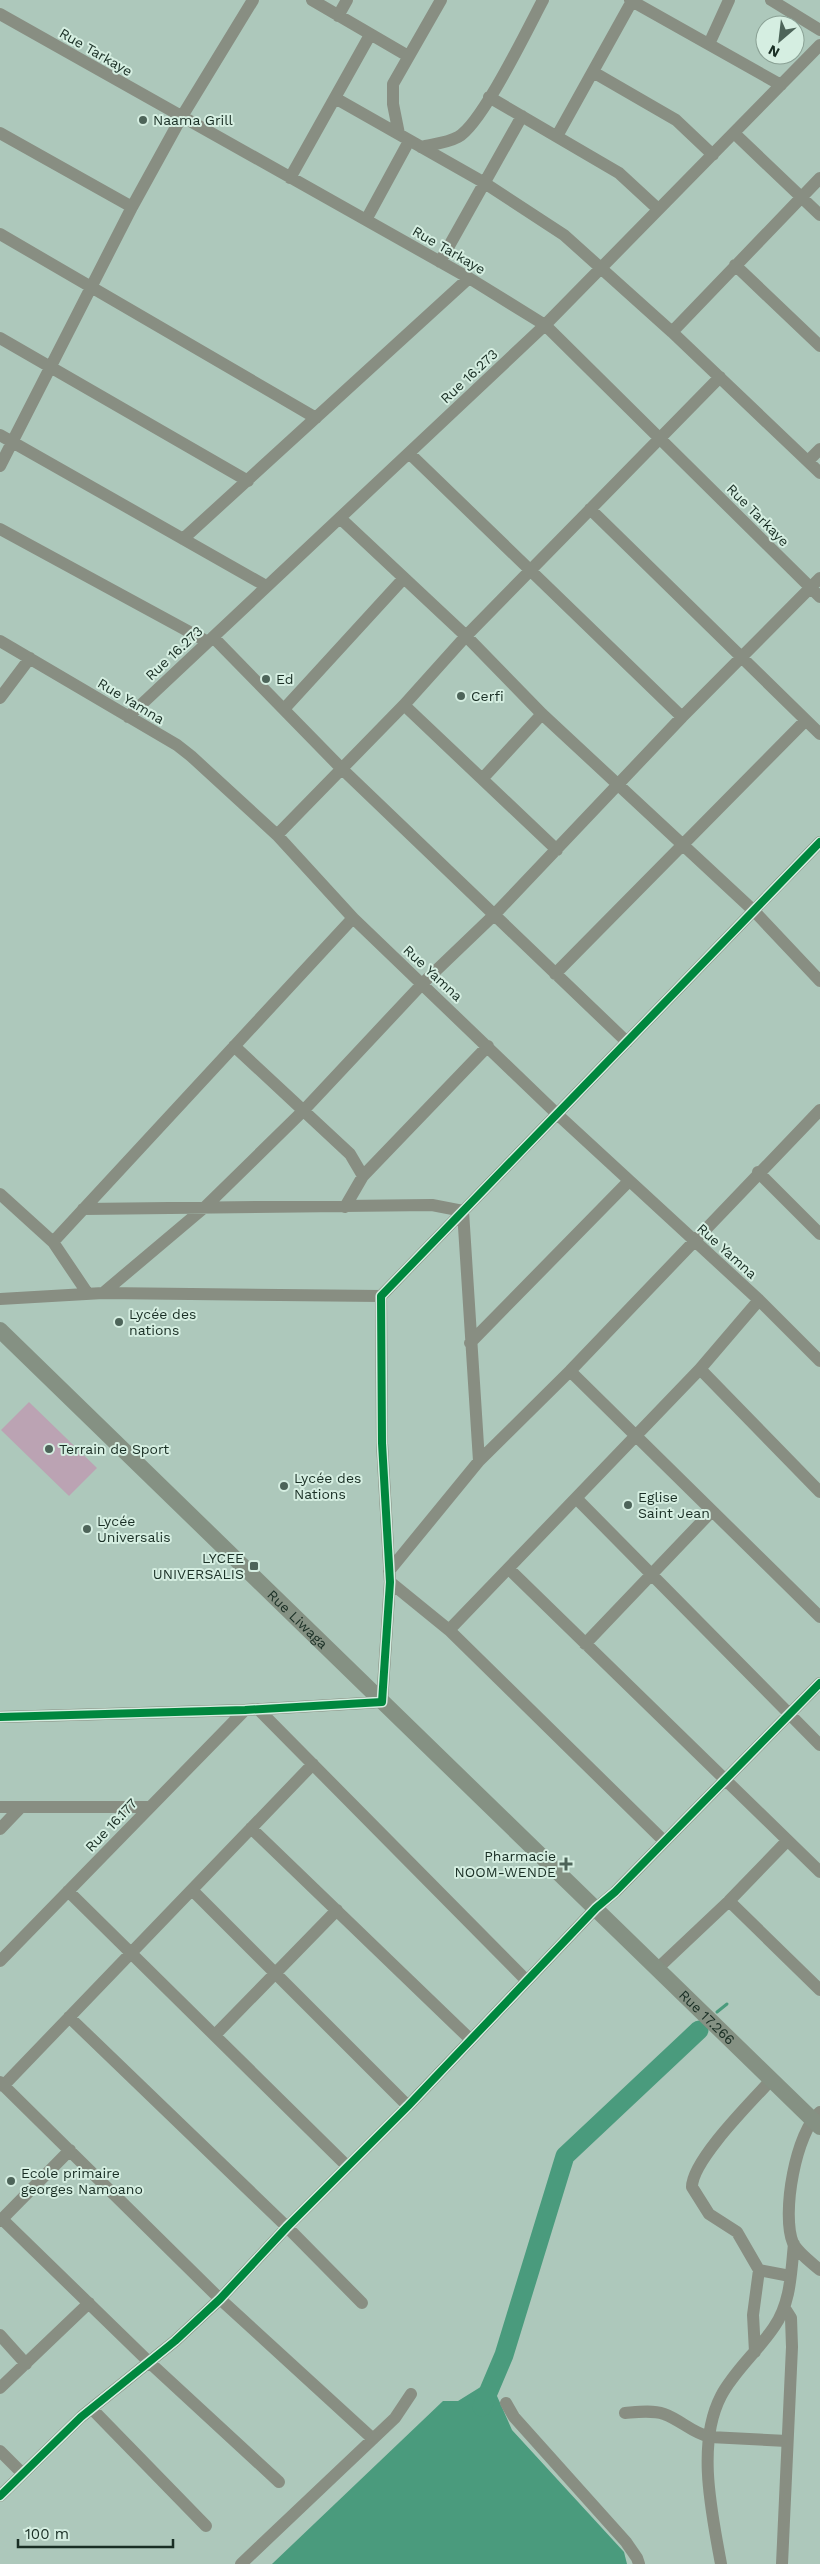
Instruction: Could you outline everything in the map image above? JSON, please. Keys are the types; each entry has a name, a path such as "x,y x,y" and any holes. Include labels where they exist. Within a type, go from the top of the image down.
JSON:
{"main road":[{"name":"Rue Liwaga","path":"0,1330 596,1908"},
{"name":"Rue 17.266","path":"596,1908 772,2079 817,2119"}],"street":[{"path":"0,466 132,207 182,118 253,0"},
{"path":"312,0 408,56"},
{"path":"338,16 347,0"},
{"path":"410,140 393,104 394,84 441,0"},
{"path":"410,140 459,136 467,129 489,97 544,0"},
{"path":"709,44 729,0"},
{"path":"771,0 786,4 820,30"},
{"path":"558,136 631,1 781,85"},
{"name":"Rue Tarkaye","path":"0,14 469,278 545,326 820,597"},
{"path":"290,178 370,35"},
{"name":"Rue 16.273","path":"128,717 545,326 820,46"},
{"path":"593,72 676,120 712,155"},
{"path":"489,97 619,173 658,209"},
{"path":"335,98 483,182 564,235 602,267 672,332 820,473"},
{"path":"440,262 483,182 522,116"},
{"path":"734,133 820,215"},
{"path":"0,134 132,207"},
{"path":"366,220 410,140"},
{"path":"672,332 820,178"},
{"path":"0,234 316,418"},
{"path":"735,265 820,346"},
{"path":"183,539 469,278"},
{"path":"0,338 248,481"},
{"path":"277,835 404,705 466,636 720,377"},
{"path":"0,435 266,586"},
{"path":"808,461 820,449"},
{"path":"409,453 682,718"},
{"path":"590,509 820,734"},
{"path":"340,518 466,636 542,714 754,910 820,981"},
{"path":"0,529 211,639 284,709 341,768 627,1042"},
{"path":"284,709 404,578"},
{"path":"104,1293 205,1207 304,1110 422,984 494,915 682,718 820,578"},
{"name":"Rue Yamna","path":"0,641 191,756 277,835 353,918 557,1114 694,1242 760,1300 820,1361"},
{"path":"0,698 30,658"},
{"path":"404,705 557,850"},
{"path":"483,778 542,714"},
{"path":"555,974 805,720"},
{"path":"0,1717 258,1710 382,1702 389,1577 382,1443 381,1296 820,842"},
{"path":"53,1242 353,918"},
{"path":"234,1046 350,1154 363,1176"},
{"path":"345,1207 363,1176 488,1046"},
{"path":"389,1577 479,1460 570,1371 694,1242 758,1172 820,1110"},
{"path":"758,1172 820,1234"},
{"path":"470,1343 629,1181"},
{"path":"0,1194 53,1242 88,1294"},
{"path":"83,1209 432,1205 463,1212"},
{"path":"463,1212 479,1460"},
{"path":"0,1299 104,1293 381,1296"},
{"path":"449,1630 636,1438 760,1300"},
{"path":"700,1369 820,1492"},
{"path":"570,1371 820,1617"},
{"path":"576,1498 820,1745"},
{"path":"585,1644 712,1511"},
{"path":"509,1569 820,1872"},
{"path":"389,1577 449,1630 664,1840"},
{"path":"0,2496 22,2473 92,2409 149,2362 220,2299 346,2165 408,2106 596,1908 615,1892 820,1683"},
{"name":"Rue 16.177","path":"0,1961 245,1710"},
{"path":"258,1710 526,1980"},
{"path":"313,1764 2,2084 220,2299 373,2439"},
{"path":"0,1829 22,1806"},
{"path":"0,1807 149,1807"},
{"path":"251,1828 470,2040"},
{"path":"658,1968 729,1901 787,1841"},
{"path":"192,1890 408,2106"},
{"path":"68,1891 346,2165"},
{"path":"729,1901 820,1990"},
{"path":"215,2035 277,1974 337,1910"},
{"path":"69,2017 287,2227 362,2303"},
{"path":"755,2352 753,2315 760,2270 737,2232 705,2209 694,2192 692,2182 708,2153 772,2079"},
{"path":"721,2564 712,2517 707,2463 710,2437 721,2396 775,2326 784,2307 794,2244 789,2219 792,2181 798,2154 817,2119"},
{"path":"70,2150 1,2220 149,2362 279,2482"},
{"path":"794,2244 820,2270"},
{"path":"760,2270 790,2276"},
{"path":"0,2388 89,2303"},
{"path":"782,2564 791,2318 784,2307"},
{"path":"0,2335 26,2364"},
{"path":"241,2564 395,2418 411,2394"},
{"path":"506,2403 514,2417 626,2542 638,2558 639,2564"},
{"path":"92,2409 206,2526"},
{"path":"625,2413 657,2412 667,2415 699,2435 710,2437 787,2441"},
{"path":"0,2451 22,2473"}],"shaded area":[{"name":"Terrain de Sport","path":"29,1402 97,1468 69,1496 1,1430"},
{"path":"487,2383 497,2387 497,2396 512,2430 624,2552 627,2564 272,2564 443,2401 458,2401"}],"waterway":[{"path":"717,2012 727,2004"},
{"path":"482,2407 504,2355 565,2156 699,2030"}],"cycle path":[{"path":"0,1717 245,1710 382,1702 390,1582 382,1443 381,1296 820,842"},
{"path":"0,2496 81,2417 175,2341 220,2299 287,2227 408,2106 596,1908 615,1892 820,1683"}],"place":[{"name":"Naama Grill","path":"143,120"},
{"name":"Ed","path":"266,679"},
{"name":"Cerfi","path":"461,696"},
{"name":"Lycée des nations","path":"119,1322"},
{"name":"Terrain de Sport","path":"49,1449"},
{"name":"Lycée des Nations","path":"284,1486"},
{"name":"Eglise Saint Jean","path":"628,1505"},
{"name":"Lycée Universalis","path":"87,1529"},
{"name":"LYCEE UNIVERSALIS","path":"254,1566"},
{"name":"Pharmacie NOOM-WENDE","path":"566,1864"},
{"name":"Ecole primaire georges Namoano","path":"11,2181"}]}
